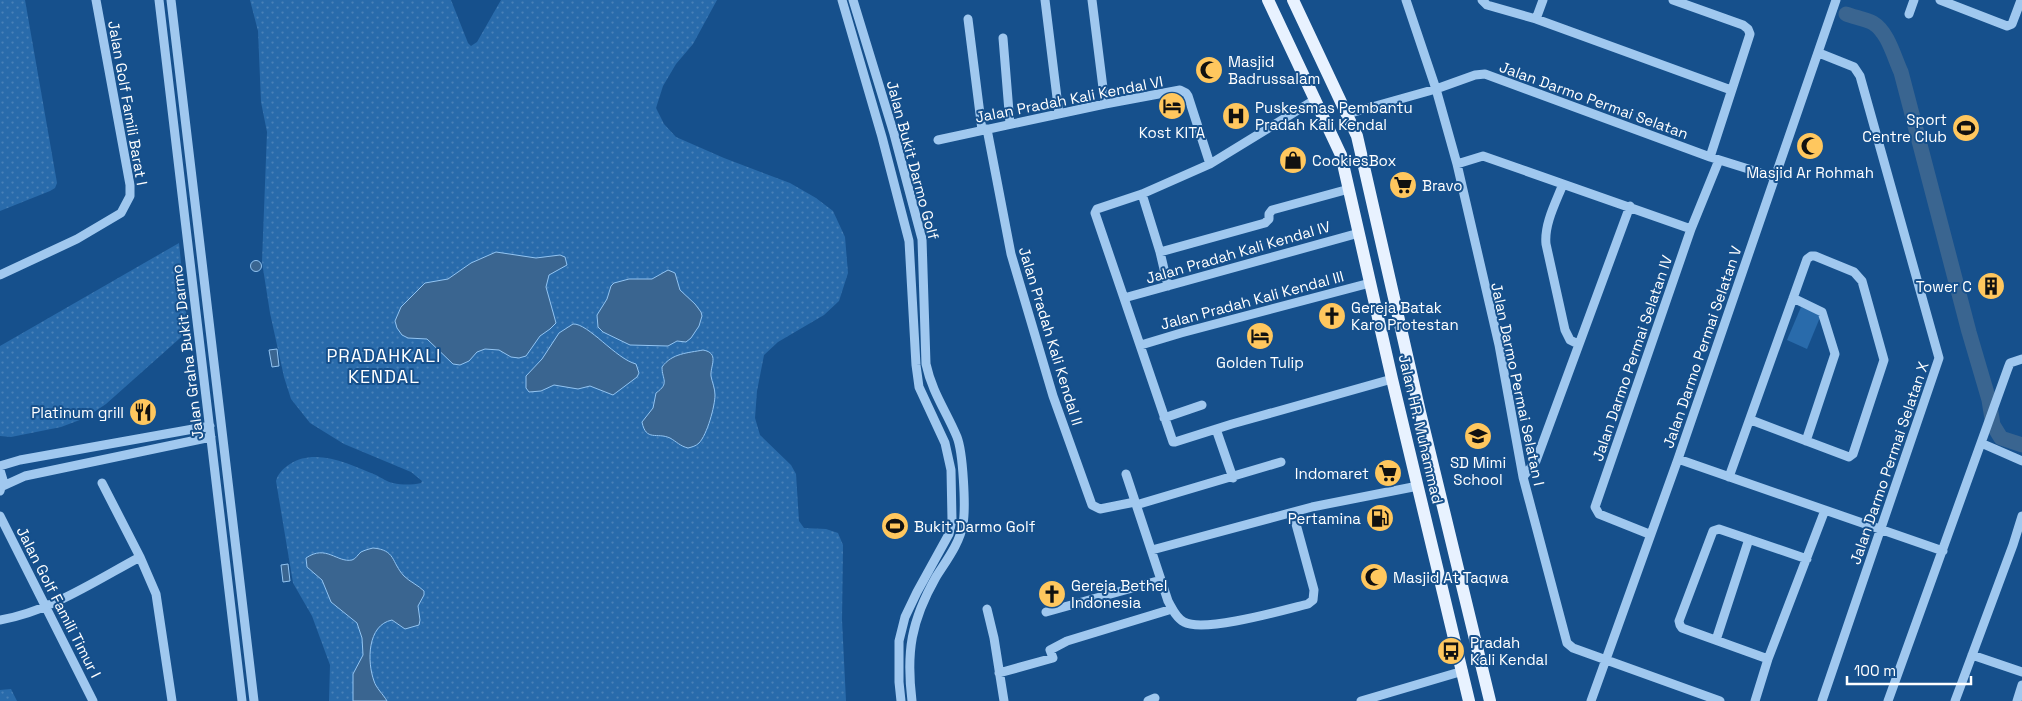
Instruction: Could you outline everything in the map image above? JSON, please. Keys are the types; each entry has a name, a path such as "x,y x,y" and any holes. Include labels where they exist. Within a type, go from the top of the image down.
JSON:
{"main road":[{"name":"Jalan HR. Muhammad","path":"1268,0 1341,155 1393,384 1469,701"},
{"name":"Jalan HR. Muhammad","path":"1293,0 1357,136 1413,384 1490,701"},
{"path":"1297,61 1304,54 1318,52"},
{"path":"1393,384 1407,388 1413,384"},
{"path":"1402,417 1408,412 1420,412"},
{"path":"1443,590 1461,586"}],"street":[{"name":"Jalan Golf Famili Barat I","path":"0,275 85,235 121,213 128,203 130,186 96,0"},
{"name":"Jalan Golf Famili Barat I","path":"98,10 101,0"},
{"name":"Jalan Graha Bukit Darmo","path":"159,0 242,701"},
{"name":"Jalan Graha Bukit Darmo","path":"171,0 254,701"},
{"name":"Jalan Bukit Darmo Golf","path":"842,0 882,137 909,241 919,387 945,443 951,470 952,520 949,534 905,617 899,641 898,682 901,701"},
{"name":"Jalan Bukit Darmo Golf","path":"853,0 894,134 922,239 926,364 930,383 957,438 960,450 964,522 960,537 925,596 910,642 912,701"},
{"path":"1045,0 1059,114"},
{"path":"1092,0 1105,104"},
{"name":"Jalan Darmo Permai Selatan I","path":"1406,0 1436,89 1457,164 1499,346 1523,477 1567,643 1574,648 1606,660"},
{"path":"1482,0 1487,5 1536,19 1731,90"},
{"path":"1536,19 1543,0"},
{"name":"Jalan Darmo Permai Selatan IV","path":"1650,534 1600,514 1596,512 1595,507 1714,159 1731,90 1750,34 1743,25 1673,0"},
{"name":"Jalan Darmo Permai Selatan V","path":"1590,701 1678,459 1836,0"},
{"path":"1909,14 1914,0"},
{"path":"1940,0 2007,26 2012,24 2021,0"},
{"path":"1965,10 1969,0"},
{"name":"Jalan Pradah Kali Kendal II","path":"968,19 985,129 1011,254 1054,396 1092,505 1100,509 1136,504 1234,478 1282,462"},
{"path":"1003,38 1010,124"},
{"name":"Jalan Darmo Permai Selatan X","path":"1819,53 1854,67 1860,76 1938,350 1938,366 1822,701"},
{"name":"Jalan Darmo Permai Selatan","path":"1347,114 1436,89 1475,75 1485,74 1714,159 1774,177"},
{"name":"Jalan Pradah Kali Kendal VI","path":"938,140 1180,90 1186,93 1210,164"},
{"path":"1316,99 1210,164 1142,194 1097,209 1095,213 1171,439 1175,442 1216,429 1393,384"},
{"path":"1457,164 1483,156 1630,206 1691,229"},
{"path":"1563,184 1549,220 1545,237 1565,330 1570,340 1578,344"},
{"path":"1160,252 1265,223 1269,219 1269,214 1272,210 1349,189"},
{"path":"1142,194 1160,252 1168,286"},
{"path":"1523,477 1536,461 1630,206"},
{"name":"Jalan Pradah Kali Kendal IV","path":"1124,298 1359,233"},
{"path":"1729,476 1751,420 1807,259 1815,256 1854,272 1859,276 1884,360 1852,456 1849,457 1751,420"},
{"name":"Jalan Pradah Kali Kendal III","path":"1140,345 1370,282"},
{"path":"1793,298 1822,312 1835,354 1806,441"},
{"path":"1888,701 2008,368 2010,363 2022,359"},
{"path":"1164,418 1202,405"},
{"path":"0,466 20,460 210,426"},
{"path":"1216,429 1234,478"},
{"path":"1,488 24,476 211,437"},
{"path":"1981,443 2022,461"},
{"path":"1678,459 1943,551"},
{"path":"0,470 3,476 1,488"},
{"path":"1126,474 1172,609 1185,623 1203,625 1256,617 1308,604 1313,600 1314,590 1292,513"},
{"path":"102,483 140,557 156,594 172,701"},
{"path":"1152,550 1292,513 1418,486"},
{"path":"1755,701 1768,659 1825,510"},
{"name":"Jalan Golf Famili Timur I","path":"0,516 93,701"},
{"path":"1955,701 2022,516"},
{"path":"1768,659 1682,628 1679,621 1712,531 1719,528 1807,559"},
{"path":"1716,640 1750,539"},
{"path":"2013,545 2022,548"},
{"path":"0,620 23,615 46,606 140,557"},
{"path":"1046,612 1161,580"},
{"path":"987,609 994,638 1004,701"},
{"path":"999,673 1053,658 1050,650 1067,641 1172,609"},
{"path":"1972,655 2022,672"},
{"path":"1606,660 1720,701"},
{"path":"1361,701 1462,671"},
{"path":"2016,701 2022,685"}],"shaded area":[{"path":"0,0 25,0 57,183 55,188 50,191 0,211"},
{"path":"250,0 451,0 468,43 471,46 477,42 501,0 717,0 693,44 676,64 663,86 656,108 664,124 676,137 724,158 790,183 816,198 833,211 845,237 848,273 839,301 824,315 778,342 764,355 757,391 755,418 760,435 791,465 796,474 799,521 804,528 826,529 838,533 843,545 842,620 846,701 329,701 330,665 312,616 293,583 277,478 290,464 300,459 322,457 345,463 393,483 411,484 421,483 422,481 411,472 344,444 310,423 291,399 284,377 270,313 262,262 267,132 261,102 258,31"},
{"path":"179,243 188,331 106,404 85,418 61,427 11,437 0,436 0,346"},
{"path":"496,252 536,258 560,255 565,257 567,265 549,275 546,287 556,323 540,336 526,356 519,358 511,357 499,350 485,349 477,352 469,361 460,365 453,364 427,339 408,338 402,335 395,321 401,307 425,283 448,279 471,263"},
{"path":"256,260 262,266 256,272 250,266"},
{"path":"668,270 675,273 680,290 701,312 702,316 699,326 691,338 686,342 677,341 668,346 630,345 603,332 598,327 597,315 614,283 629,279 652,279"},
{"path":"1801,307 1821,315 1807,349 1787,340"},
{"path":"573,324 586,329 620,356 636,364 639,373 637,377 613,395 590,386 578,389 554,385 541,391 529,392 526,388 526,376 542,359 559,333"},
{"path":"277,349 279,366 272,367 269,350"},
{"path":"703,350 713,357 711,376 715,395 710,420 702,439 697,445 688,448 665,436 646,432 642,422 653,408 656,393 663,387 662,367 675,356"},
{"path":"373,548 386,551 404,576 424,591 424,595 418,606 419,625 405,629 392,620 384,623 373,636 370,664 376,686 387,701 353,701 353,674 363,655 362,638 357,623 331,602 322,580 307,567 306,558 313,554 325,553 341,559 352,560 361,552"},
{"path":"288,564 290,581 283,582 281,565"},
{"path":"11,689 17,701 0,701 0,690"}],"waterway":[{"path":"1846,14 1873,23 1878,27 1883,32 1893,52 1901,72 1969,332 1989,400 1993,425 2001,438 2022,445"}],"place":[{"name":"Masjid Badrussalam","path":"1209,70"},
{"name":"Kost KITA","path":"1172,106"},
{"name":"Puskesmas Pembantu Pradah Kali Kendal","path":"1236,116"},
{"name":"Sport Centre Club","path":"1966,128"},
{"name":"Masjid Ar Rohmah","path":"1810,146"},
{"name":"CookiesBox","path":"1293,160"},
{"name":"Bravo","path":"1403,185"},
{"name":"Tower C","path":"1991,286"},
{"name":"Gereja Batak Karo Protestan","path":"1332,316"},
{"name":"Golden Tulip","path":"1260,336"},
{"name":"Platinum grill","path":"143,412"},
{"name":"SD Mimi School","path":"1478,436"},
{"name":"Indomaret","path":"1388,473"},
{"name":"Pertamina","path":"1380,518"},
{"name":"Bukit Darmo Golf","path":"895,526"},
{"name":"Masjid At Taqwa","path":"1374,577"},
{"name":"Gereja Bethel Indonesia","path":"1052,594"},
{"name":"Pradah Kali Kendal","path":"1451,651"}],"district":[{"name":"PRADAHKALI KENDAL","path":"384,365"}]}
